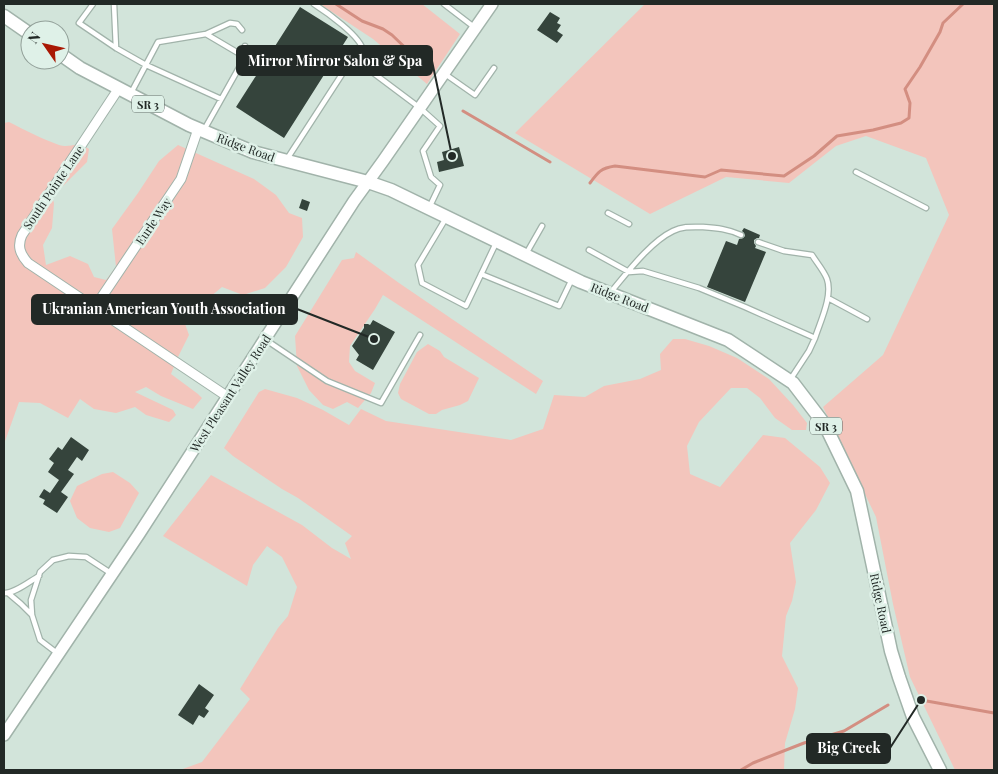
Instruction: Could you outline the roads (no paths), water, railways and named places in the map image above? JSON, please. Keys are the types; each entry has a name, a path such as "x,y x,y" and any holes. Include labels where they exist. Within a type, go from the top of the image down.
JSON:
{"main road":[{"name":"West Pleasant Valley Road","path":"4,735 112,574 368,182 492,4"},
{"path":"4,16 20,27"},
{"name":"Ridge Road","path":"70,61 80,68 201,130 253,152 368,182 390,190 572,278 728,340 793,384 826,426 857,491 891,651 914,717 940,770"}],"street":[{"name":"South Pointe Lane","path":"125,91 22,234 19,249 28,262 228,397"},
{"name":"Eurle Way","path":"95,307 181,179 201,130"}],"lane":[{"path":"93,4 80,23 116,48 146,65 221,99"},
{"path":"114,4 116,48"},
{"path":"314,4 332,16 358,40 363,50 360,63"},
{"path":"444,4 475,28"},
{"path":"125,91 146,65 158,42 206,34 230,23 237,24 242,30"},
{"path":"206,34 245,57"},
{"path":"201,130 245,57 245,46"},
{"path":"286,160 348,65 353,61 360,63 420,108 440,126 423,151 431,177 440,185 428,208"},
{"path":"444,73 475,95 494,68"},
{"path":"856,172 926,208"},
{"path":"608,213 629,224"},
{"path":"446,217 418,264 422,283 466,306 497,241"},
{"path":"525,255 542,226"},
{"path":"610,293 656,242 674,230 690,227 718,228 741,234"},
{"path":"758,242 784,251 812,255 827,280 828,298 815,338 809,351 789,381"},
{"path":"589,250 629,272 643,271 699,288 815,338"},
{"path":"481,274 558,306 572,278"},
{"path":"828,298 867,319"},
{"path":"265,339 327,381 381,404 420,335"},
{"path":"58,654 40,640 32,615 31,600 40,572 53,560 69,556 86,557 112,574"},
{"path":"32,615 6,593 39,576"}],"waterway":[{"path":"336,4 362,21 383,29 392,35 418,60"},
{"path":"590,183 600,171 615,166 705,177 721,170 784,176 814,156 837,136 901,123 909,118 910,103 905,89 920,67 940,32 943,23 963,4"},
{"path":"463,111 550,162"},
{"path":"921,700 994,713"},
{"path":"741,770 753,763 804,743 844,731 888,705"}],"place":[{"name":"Mirror Mirror Salon & Spa","path":"452,156"},
{"name":"Ukranian American Youth Association","path":"374,339"},
{"name":"Big Creek","path":"921,700"}]}
